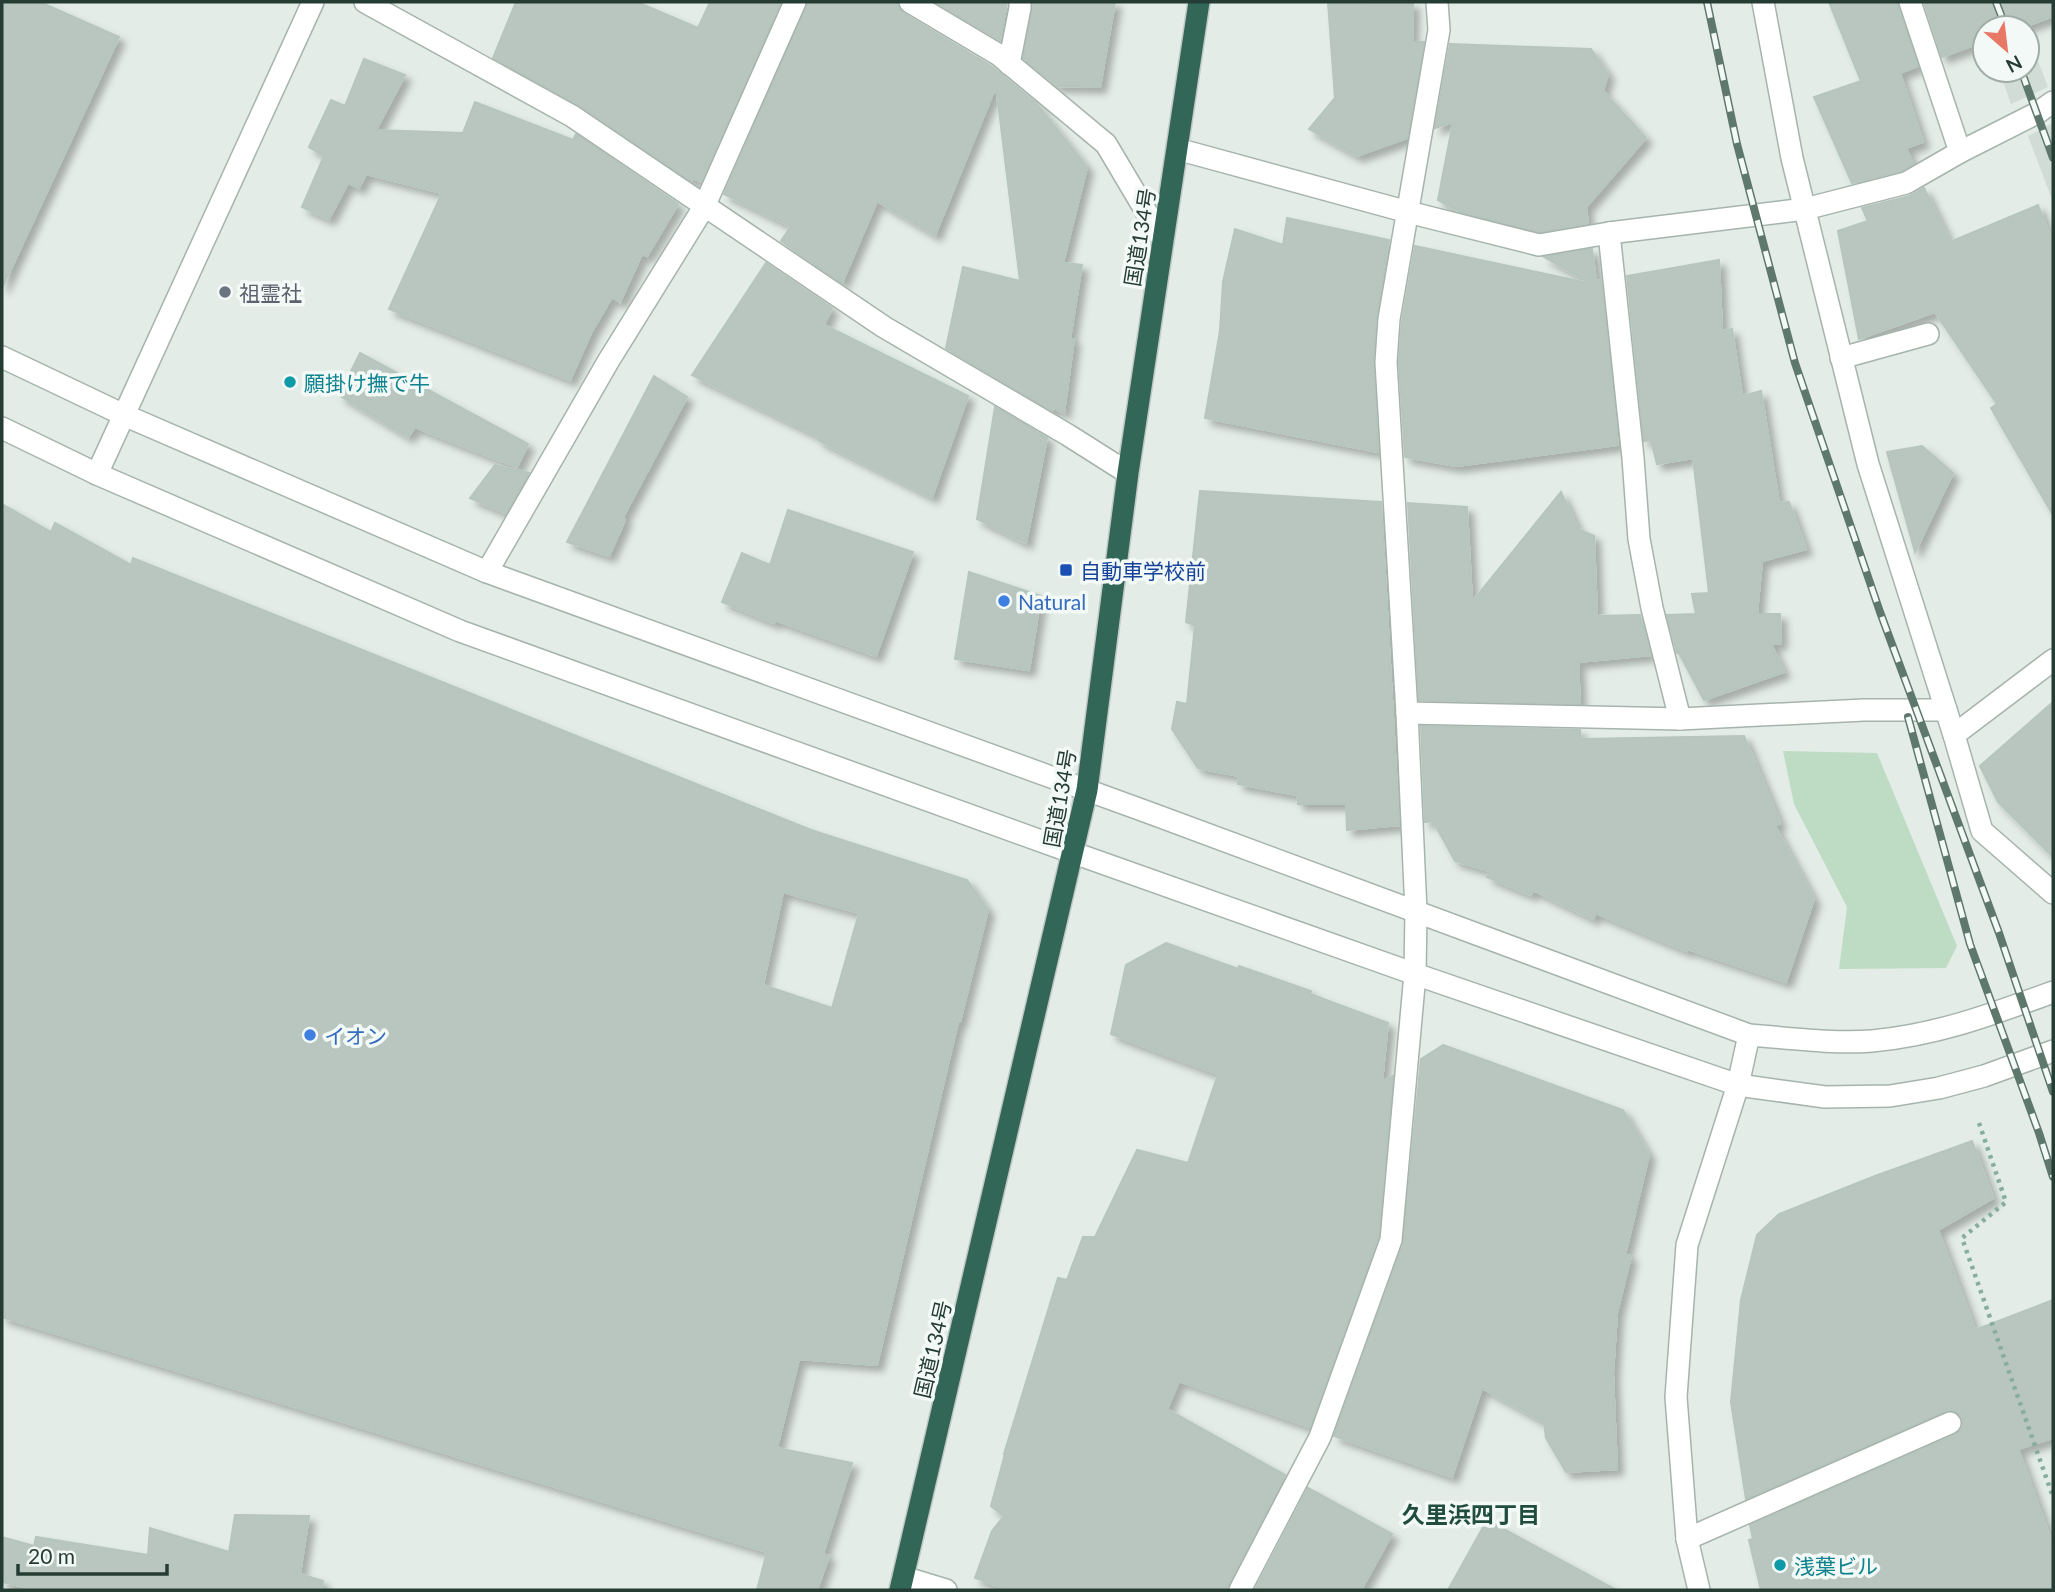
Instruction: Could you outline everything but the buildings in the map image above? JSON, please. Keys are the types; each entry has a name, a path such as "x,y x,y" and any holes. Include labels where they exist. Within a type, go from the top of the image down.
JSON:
{"highway":[{"name":"国道134号","path":"902,1584 1087,790 1128,473 1199,2"}],"street":[{"path":"97,474 313,2"},
{"path":"365,2 572,117 884,327 1128,473"},
{"path":"487,572 609,360 704,207 795,2"},
{"path":"910,2 999,55 1106,144 1163,240"},
{"path":"1009,64 1020,2"},
{"path":"1240,1590 1320,1437 1391,1240 1415,974 1416,911 1408,713 1386,362 1389,319 1440,30 1437,2"},
{"path":"1763,2 1792,158 1868,464 1982,831 2053,893"},
{"path":"1910,2 1960,152"},
{"path":"1177,149 1539,245 1609,233 1805,209 1906,183 2053,102"},
{"path":"1609,233 1639,539 1652,608 1680,719"},
{"path":"1841,358 1928,334"},
{"path":"2,356 124,415 487,572 1749,1035 1871,1041 1975,1021 2053,992"},
{"path":"2,428 97,474 460,631 1074,853 1738,1085 1825,1097 1890,1096 1939,1088 1984,1076 2053,1051"},
{"path":"1954,735 2053,660"},
{"path":"1408,713 1680,719 1864,710 1945,710"},
{"path":"1699,1590 1687,1539 1676,1397 1687,1245 1738,1085 1749,1035"},
{"path":"1687,1539 1950,1423"},
{"path":"902,1584 946,1590"}],"path":[{"path":"1979,1123 2006,1202 1962,1238 2053,1497"}],"shaded area":[{"path":"2041,69 2048,87 2011,104 2004,84 2041,84"},
{"path":"2053,123 2053,202 2028,136"}],"green space":[{"path":"1783,751 1877,753 1957,946 1946,968 1839,969 1847,907 1794,804"}],"railway":[{"path":"1707,2 1737,144 1795,363 1880,612 1999,933 2053,1092"},
{"path":"1996,2 2001,14"},
{"path":"2026,84 2053,158"},
{"path":"1908,717 1970,944 2053,1177"}],"place":[{"name":"祖霊社","path":"225,292"},
{"name":"願掛け撫で牛","path":"290,382"},
{"name":"自動車学校前","path":"1066,570"},
{"name":"Natural","path":"1004,601"},
{"name":"イオン","path":"310,1035"},
{"name":"浅葉ビル","path":"1780,1565"}],"district":[{"name":"久里浜四丁目","path":"1471,1514"}]}
